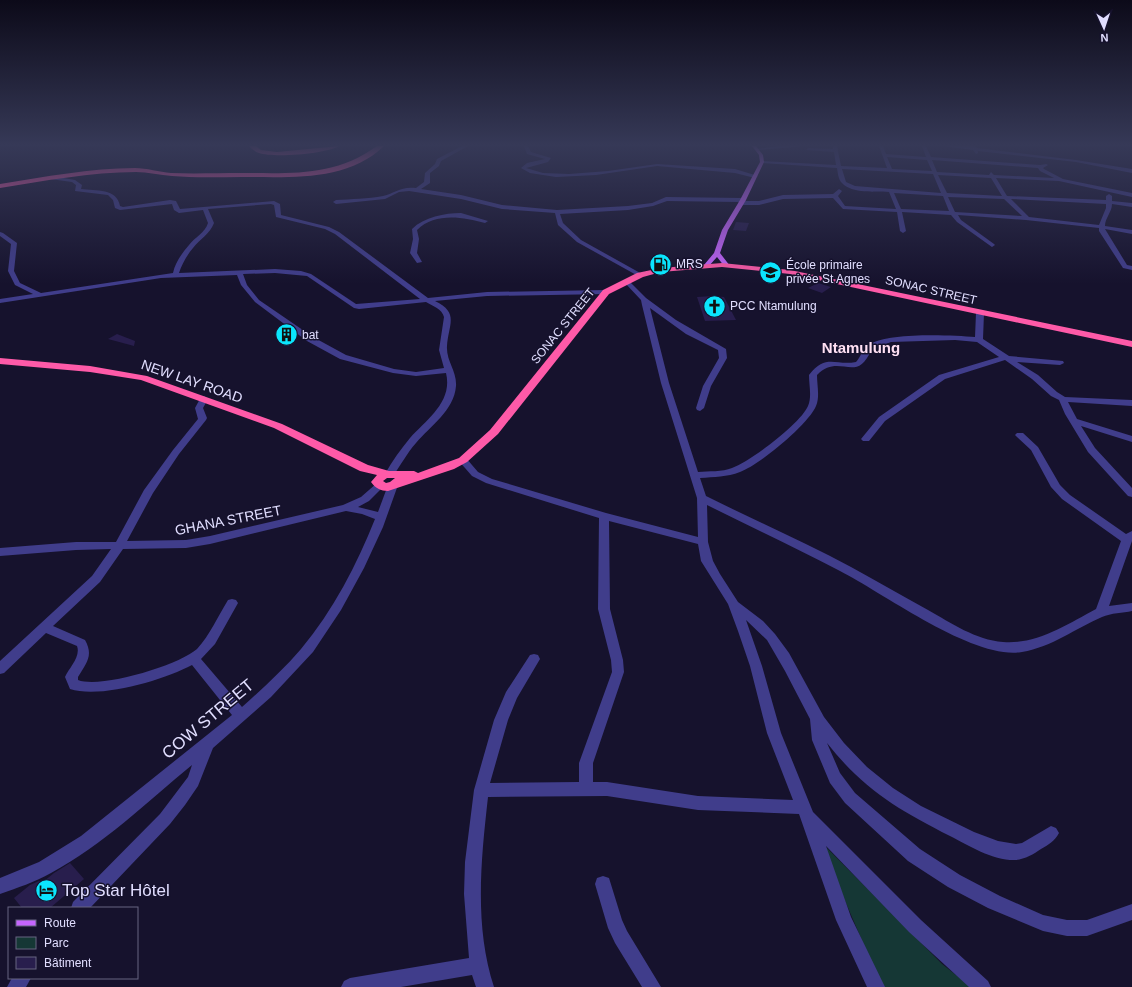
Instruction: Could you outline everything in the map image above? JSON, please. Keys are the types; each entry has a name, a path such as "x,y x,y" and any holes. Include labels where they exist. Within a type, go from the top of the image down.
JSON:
{"highway":[{"name":"SONAC STREET","path":"388,481 425,475 463,460 478,448 494,432 606,292 640,274 674,268 706,266 726,266 790,272 1132,344"},
{"name":"NEW LAY ROAD","path":"0,361 124,374 144,378 278,426 388,481"}],"main road":[{"path":"706,266 717,253 725,230 747,192"},
{"path":"717,253 726,266"}],"street":[{"path":"91,192 110,194 116,198 117,207 122,209 170,202 174,202 176,210 179,211 264,202 277,204 278,216 328,228 337,233 393,277 425,300 438,306 447,314 443,351 450,370 452,382 451,394 444,405 402,454 388,481"},
{"path":"336,202 385,197 397,192"},
{"path":"427,192 502,207 557,212 628,208 653,204 666,199 759,203 782,197 835,196"},
{"path":"835,196 838,192"},
{"path":"892,192 899,210 903,231"},
{"path":"906,192 1108,202 1132,205"},
{"path":"945,192 953,213 959,221 992,244"},
{"path":"1002,192 1006,198 1028,218"},
{"path":"1111,192 1108,197 1109,208 1102,226 1102,231 1125,267 1132,268"},
{"path":"1117,192 1132,195"},
{"path":"835,196 843,207 844,214"},
{"path":"843,207 1028,218 1102,226 1132,232"},
{"path":"176,274 178,265 186,252 209,229 211,223 205,208"},
{"path":"557,212 560,224 579,241 640,274"},
{"path":"419,262 414,256 413,249 416,240 414,230 416,228 432,219 456,215 485,221"},
{"path":"1,234 14,243 11,271 17,284 41,295"},
{"path":"0,301 176,274 275,271 305,274 318,281 354,306 359,307 521,292 606,292"},
{"path":"239,272 244,285 257,301 310,339 343,357 392,371 416,374 450,370"},
{"path":"627,282 665,317 681,328 722,349 722,358 707,386 700,408"},
{"path":"644,299 665,382 696,475 702,498 703,542 707,561 733,603 756,666 774,733 806,811 844,920 876,987"},
{"path":"978,340 980,313"},
{"path":"696,475 723,473 740,468 771,447 809,412 814,398 813,375 822,365 830,363 855,366 865,357 868,349 872,346 890,340 950,338 978,340 1034,377 1054,394 1063,399 1132,403"},
{"path":"866,439 882,419 942,377 1004,358 1060,363"},
{"path":"1063,399 1073,421 1091,450 1132,494"},
{"path":"0,669 96,579 119,546 148,492 176,452 202,420 203,418 199,408 204,400"},
{"path":"1073,421 1132,439"},
{"path":"1020,435 1035,449 1056,487 1066,497 1129,537 1101,612"},
{"path":"463,460 475,474 489,481 604,516 703,542"},
{"name":"GHANA STREET","path":"0,552 76,546 186,544 346,508 365,499 388,481"},
{"name":"COW STREET","path":"0,886 20,881 46,868 74,851 208,744 265,695 312,644 333,612 381,519 388,481"},
{"path":"702,498 845,569 948,627 982,643 1003,647 1022,647 1066,631 1101,612 1132,607"},
{"path":"346,508 364,511 381,519"},
{"path":"587,788 585,773 586,762 618,672 617,660 604,609 604,516"},
{"path":"45,628 81,643 84,649 83,657 72,677 72,682 76,685 98,687 166,671 193,658 204,650 232,603"},
{"path":"733,603 764,628 772,638 794,674 817,719 844,754 865,775 882,788 916,811 963,835 1006,851 1022,851 1051,833"},
{"path":"193,658 241,716"},
{"path":"484,987 478,965 472,894 473,862 481,790 501,720 511,696 534,659"},
{"path":"817,719 819,740 824,754 835,778 850,798 914,855 954,881 994,902 1043,923 1066,928 1087,928 1132,912"},
{"path":"80,907 164,819 180,800 193,781 208,744"},
{"path":"481,790 607,789 698,803 806,811 861,873 952,961 982,987"},
{"path":"603,884 614,922 621,937 652,987"},
{"path":"350,987 478,965"}],"green space":[{"path":"819,840 942,964 971,987 882,987"}],"building":[{"path":"736,222 749,223 746,231 733,230"},
{"path":"818,283 831,287 822,293 808,288"},
{"name":"PCC Ntamulung","path":"697,297 724,297 736,320 705,321"},
{"name":"bat","path":"286,328 296,334 289,338 275,334"},
{"path":"117,334 135,341 134,346 108,339"},
{"name":"Top Star Hôtel","path":"70,863 84,879 51,907 21,907 14,898 30,885 39,881 43,882"}],"place":[{"name":"MRS","path":"661,264"},
{"name":"École primaire privée St Agnes","path":"770,272"},
{"name":"PCC Ntamulung","path":"715,306"},
{"name":"bat","path":"287,335"},
{"name":"Top Star Hôtel","path":"47,890"}],"district":[{"name":"Ntamulung","path":"861,347"}]}
